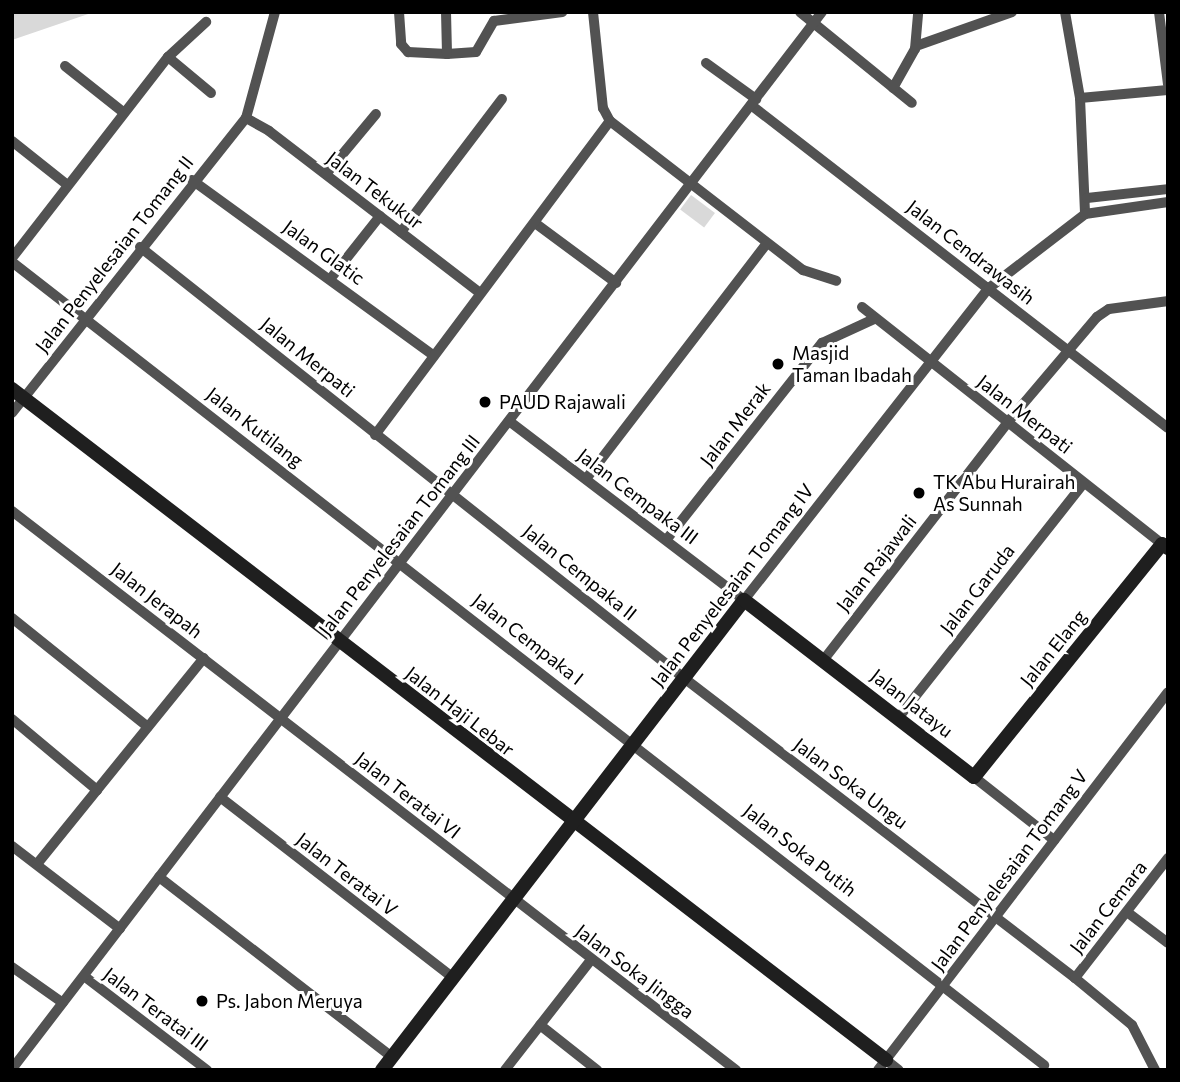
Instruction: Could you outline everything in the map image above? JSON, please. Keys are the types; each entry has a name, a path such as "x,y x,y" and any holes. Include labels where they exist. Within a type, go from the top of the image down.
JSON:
{"street":[{"path":"246,118 275,12"},
{"path":"399,12 401,44 408,52 447,54 476,52 494,21 562,12"},
{"path":"446,12 447,54"},
{"path":"593,12 603,108 610,121 803,270 836,281"},
{"path":"800,12 912,103"},
{"name":"Jalan Penyelesaian Tomang III","path":"15,1065 822,12"},
{"path":"893,88 915,46 919,12"},
{"path":"915,46 1012,12"},
{"path":"1065,12 1080,98 1087,198 1085,214"},
{"path":"1159,12 1168,84"},
{"path":"12,260 66,184 123,112 168,57 206,22"},
{"path":"168,57 211,93"},
{"name":"Jalan Cendrawasih","path":"706,63 1168,428"},
{"path":"65,66 123,112"},
{"path":"1080,98 1168,90"},
{"path":"401,232 502,99"},
{"path":"326,174 376,114"},
{"name":"Jalan Tekukur","path":"246,118 326,174 480,293"},
{"name":"Jalan Penyelesaian Tomang II","path":"12,412 18,393 85,322 192,180 246,118"},
{"path":"375,435 610,121"},
{"path":"12,141 66,184"},
{"name":"Jalan Glatic","path":"192,180 331,278 433,356"},
{"path":"1087,198 1168,189"},
{"name":"Jalan Penyelesaian Tomang IV","path":"382,1070 744,600 989,288 1085,214 1168,202"},
{"path":"331,278 380,216"},
{"path":"535,223 616,283"},
{"path":"586,479 767,243"},
{"name":"Jalan Merpati","path":"140,247 375,435 454,494"},
{"name":"Jalan Kutilang","path":"12,260 85,322 401,562"},
{"name":"Jalan Rajawali","path":"825,659 1007,423 1103,311 1168,301"},
{"name":"Jalan Merpati","path":"862,307 928,363 1165,546"},
{"name":"Jalan Merak","path":"667,539 821,343 874,319"},
{"name":"Jalan Haji Lebar","path":"18,393 882,1065"},
{"name":"Jalan Cempaka III","path":"509,421 744,600"},
{"name":"Jalan Garuda","path":"899,717 1084,483"},
{"name":"Jalan Cempaka II","path":"454,494 684,678"},
{"name":"Jalan Jerapah","path":"12,511 281,718"},
{"name":"Jalan Elang","path":"974,777 1165,546"},
{"name":"Jalan Cempaka I","path":"401,562 634,744"},
{"name":"Jalan Jatayu","path":"744,600 825,659 1054,840"},
{"path":"12,618 148,727"},
{"path":"37,864 204,658"},
{"name":"Jalan Soka Ungu","path":"684,678 996,916 1132,1025 1155,1070"},
{"name":"Jalan Penyelesaian Tomang V","path":"882,1065 1168,692"},
{"name":"Jalan Teratai VI","path":"281,718 513,901"},
{"path":"12,719 97,790"},
{"name":"Jalan Soka Putih","path":"634,744 944,984 1044,1065"},
{"name":"Jalan Teratai V","path":"220,797 453,978"},
{"path":"12,845 120,929"},
{"name":"Jalan Cemara","path":"1075,978 1168,858"},
{"path":"159,877 392,1057"},
{"name":"Jalan Soka Jingga","path":"513,901 736,1070"},
{"path":"1128,912 1168,943"},
{"path":"505,1070 591,960"},
{"path":"12,967 63,1003"},
{"name":"Jalan Teratai III","path":"83,976 207,1070"},
{"path":"541,1025 597,1070"},
{"path":"15,1065 29,1070"},
{"path":"882,1065 899,1070"}],"shaded area":[{"path":"12,12 94,12 12,40"},
{"path":"691,195 715,213 704,227 680,209"}],"place":[{"name":"Masjid Taman Ibadah","path":"778,364"},
{"name":"PAUD Rajawali","path":"485,402"},
{"name":"TK Abu Hurairah As Sunnah","path":"919,493"},
{"name":"Ps. Jabon Meruya","path":"202,1001"}]}
